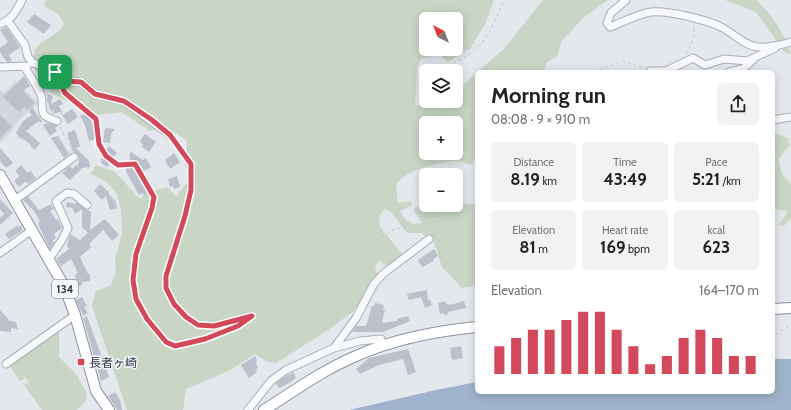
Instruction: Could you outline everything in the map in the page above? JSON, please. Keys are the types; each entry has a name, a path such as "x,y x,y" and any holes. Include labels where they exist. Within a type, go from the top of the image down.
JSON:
{"highway":[{"name":"134","path":"0,175 3,189 15,200 64,286 75,315 96,391 109,410"},
{"path":"775,308 791,308"},
{"path":"264,410 335,366 383,345 419,336 475,327"}],"street":[{"path":"0,24 8,21 16,13 22,0"},
{"path":"626,0 611,13 607,23 610,27 651,12 680,15 701,19 722,27 746,43 756,47 779,46"},
{"path":"8,21 25,45 28,57 33,63 52,70 65,81 81,82 95,94 124,101 152,120 170,135"},
{"path":"666,70 693,58 705,65 724,59 742,61 754,58 791,42"},
{"path":"738,70 743,69 754,58"},
{"path":"0,67 24,67 33,63"},
{"path":"24,67 41,93 42,114 45,117 57,121"},
{"path":"775,120 791,117"},
{"path":"15,200 74,157"},
{"path":"49,259 68,228 56,201 67,193 74,194 87,205"},
{"path":"0,253 32,230"},
{"path":"334,348 356,318 374,284 382,274 429,239"},
{"path":"6,364 75,315"},
{"path":"248,410 271,381 279,374 334,348 372,339 381,339 383,345"}],"path":[{"path":"452,64 482,42 504,0"},
{"path":"679,64 687,53 694,38 693,28 696,19"},
{"path":"599,70 623,61 636,64 648,70"},
{"path":"61,86 65,93 96,119 99,144 106,156 118,165 135,164 154,197 152,208 136,254 133,280 136,299 147,319 166,342 175,346 205,339 238,326 252,316 263,301 275,293 286,278 303,265 318,257 366,247 393,230 415,225 423,218 461,213"},
{"path":"57,121 72,149 74,157"},
{"path":"170,135 191,164 191,190 185,216 166,276 166,288 178,308 186,317 198,325 214,326 252,316"},
{"path":"429,239 461,213 475,205"},
{"path":"776,335 791,324"}],"shaded area":[{"path":"15,81 38,103 16,123 12,131 0,143 0,90 4,93"}],"green space":[{"path":"46,0 494,0 485,24 470,49 463,53 463,12 419,12 419,56 432,56 421,59 417,68 415,106 419,105 419,108 463,108 463,85 475,74 475,158 471,165 456,161 419,168 406,175 396,185 398,203 411,201 412,205 400,211 405,219 415,225 422,223 414,211 415,208 419,206 419,212 463,212 463,204 475,205 475,285 462,288 442,267 434,242 421,233 407,233 391,212 385,209 379,217 380,227 403,255 388,267 379,260 375,268 378,275 354,311 328,330 276,363 268,362 255,354 231,370 186,389 183,410 127,410 92,306 96,291 111,285 116,271 115,260 122,233 121,210 117,194 107,182 91,174 96,165 115,172 140,199 149,192 168,187 176,197 189,180 188,171 185,165 187,141 169,128 150,131 122,112 97,115 81,104 60,98 48,89 39,77 33,57 37,47 57,32 64,24 59,15 44,6"},
{"path":"543,0 608,0 584,17 561,42 557,57 547,62 545,70 479,70 503,50"},
{"path":"725,0 757,0 777,25 785,38 791,54 785,53 756,12"},
{"path":"441,56 458,56 448,62"},
{"path":"775,133 788,138 790,145 778,159 782,174 791,184 791,218 784,226 779,225 788,211 775,209"},
{"path":"59,330 59,357 77,375 84,389 86,390 87,400 77,410 42,410 24,385 26,383 30,384 24,376 24,379 20,381 9,365"}],"water":[{"path":"775,359 791,359 791,410 349,410 475,382 475,394 775,394"}],"building":[{"path":"34,14 51,25 44,34 27,22"},
{"path":"6,27 20,47 9,55 12,60 9,62 7,62 0,52 0,48 8,42 0,30"},
{"path":"24,76 30,86 23,91 35,103 27,110 24,107 19,112 3,97"},
{"path":"47,94 53,96 51,104 60,99 63,104 59,106 63,115 72,109 78,117 68,124 60,112 52,114 55,108 51,112 47,100"},
{"path":"32,107 42,121 40,123 39,121 26,131 40,143 35,150 16,133 23,121 32,115 29,112"},
{"path":"88,112 92,121 95,139 89,141 85,125 80,116"},
{"path":"0,115 12,126 0,138"},
{"path":"47,123 58,126 55,128 57,131 50,136 43,125"},
{"path":"105,128 115,129 111,134 110,143 103,142"},
{"path":"75,130 80,146 76,148 89,161 90,167 82,168 70,180 62,173 70,166 73,169 76,165 77,166 79,161 78,154 73,152 67,133"},
{"path":"145,134 156,142 149,152 142,147 143,145 140,141"},
{"path":"58,136 69,154 64,158 51,138"},
{"path":"109,146 117,153 107,167 101,163 102,156"},
{"path":"0,148 13,163 6,168 0,161"},
{"path":"131,152 143,160 146,158 151,167 139,174 151,192 144,196 143,193 139,195 126,172 126,169 129,167 129,155"},
{"path":"174,153 180,162 170,169 165,160"},
{"path":"21,165 28,173 30,171 36,178 28,184 26,181 19,187 14,181 20,176 15,171"},
{"path":"177,176 180,187 174,189 173,186 170,187 168,179"},
{"path":"100,184 109,192 108,193 114,200 115,199 117,208 110,210 106,196 102,200 94,191"},
{"path":"28,196 39,210 51,204 54,209 50,211 56,220 58,219 62,228 54,234 56,238 53,240 54,243 50,249 38,224 40,221 34,211 23,200"},
{"path":"0,199 13,213 0,225 0,218 4,214 0,209"},
{"path":"67,202 74,204 76,202 91,212 90,230 105,219 119,235 112,241 103,230 89,244 91,247 80,257 88,274 90,274 90,281 82,282 82,285 77,286 75,274 78,273 71,259 61,266 56,259 69,249 67,246 70,234 80,240 88,233 82,227 82,209 75,214 72,208 66,207"},
{"path":"18,225 19,227 21,225 23,230 9,239 5,234"},
{"path":"434,249 438,256 433,259 434,261 422,267 418,260"},
{"path":"427,290 428,300 430,300 432,305 425,308 421,297 409,300 407,294"},
{"path":"82,297 87,306 84,307 88,313 83,316 76,300"},
{"path":"445,301 446,304 450,305 464,301 466,308 448,312 448,314 444,315 443,313 440,314 438,303"},
{"path":"375,303 384,305 383,310 385,310 382,323 397,321 397,319 408,316 410,321 383,332 352,332 356,326 366,326 372,306 374,306"},
{"path":"0,310 10,321 16,322 18,329 11,328 11,332 0,331"},
{"path":"87,316 109,377 101,381 83,318"},
{"path":"461,346 463,358 452,360 450,348"},
{"path":"408,349 416,372 408,375 403,359 379,365 360,374 356,369 369,358"},
{"path":"255,356 258,368 255,370 257,372 249,378 241,365"},
{"path":"293,372 296,378 294,380 280,388 278,387 276,383"},
{"path":"115,392 120,400 122,410 117,410 108,396"}],"place":[{"name":"長者ヶ崎","path":"81,362"}],"route":[{"path":"55,72 65,81 81,82 95,94 124,101 152,120 170,135 191,164 191,190 185,216 166,276 166,288 174,304 186,317 198,325 214,326 252,316 238,326 205,339 175,346 166,342 159,334 147,319 136,299 133,280 136,254 152,208 154,197 135,164 118,165 106,156 99,144 99,127 96,119 65,93 55,72"}]}
